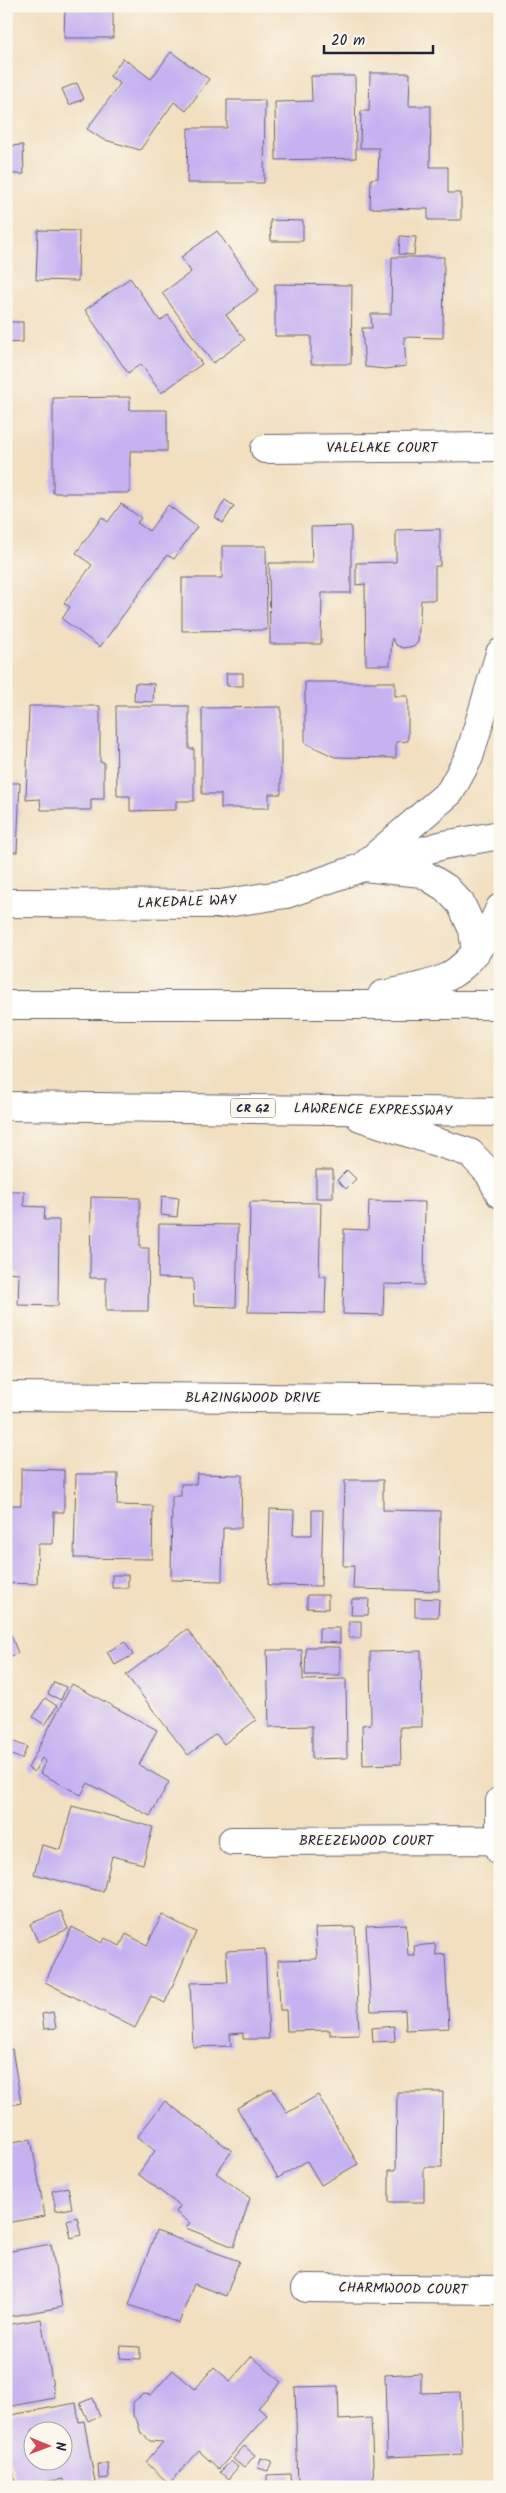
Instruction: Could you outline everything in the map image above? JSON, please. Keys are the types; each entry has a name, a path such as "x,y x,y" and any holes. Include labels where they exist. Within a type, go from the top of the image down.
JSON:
{"main road":[{"name":"VALELAKE COURT","path":"264,449 500,447"},
{"name":"LAKEDALE WAY","path":"363,867 450,792 469,757 500,653"},
{"name":"LAKEDALE WAY","path":"6,903 220,904 286,894 363,867 444,845 500,836"},
{"path":"363,867 422,873 446,888 461,904 473,930 476,952"},
{"path":"331,1004 402,991 449,976 476,952 488,936 500,908"},
{"path":"6,1005 500,1005"},
{"name":"LAWRENCE EXPRESSWAY","path":"6,1106 333,1108 500,1112"},
{"path":"333,1108 470,1153 489,1173 500,1194"},
{"name":"BLAZINGWOOD DRIVE","path":"6,1396 500,1400"},
{"path":"500,1801 500,1851"},
{"name":"BREEZEWOOD COURT","path":"232,1841 499,1840"},
{"name":"CHARMWOOD COURT","path":"306,2288 500,2290"}],"building":[{"path":"65,6 113,6 113,38 64,38"},
{"path":"171,52 209,79 186,111 174,102 140,150 102,139 87,129 120,84 110,76 123,58 151,79"},
{"path":"370,73 410,73 409,106 431,106 430,167 448,167 448,193 461,193 461,220 428,220 428,209 370,208 371,179 378,178 379,148 360,148 361,111 369,111"},
{"path":"311,76 355,76 356,158 276,160 275,102 312,101"},
{"path":"77,83 84,99 69,105 62,89"},
{"path":"227,100 265,100 264,183 187,183 188,128 227,128"},
{"path":"23,145 24,174 6,174 6,146"},
{"path":"270,220 303,221 303,241 271,241"},
{"path":"38,230 79,231 78,281 36,280"},
{"path":"217,231 259,290 226,315 245,340 213,363 162,293 191,272 181,257"},
{"path":"400,236 416,237 414,255 399,254"},
{"path":"392,257 444,257 443,338 404,337 406,366 385,369 365,367 362,328 372,328 371,314 391,314"},
{"path":"130,278 160,321 168,315 202,364 161,393 141,364 128,373 85,310"},
{"path":"275,284 352,285 351,364 311,364 311,336 275,336"},
{"path":"6,322 23,322 23,342 6,343"},
{"path":"130,397 130,410 167,410 167,451 130,451 130,493 53,493 53,398"},
{"path":"225,500 234,506 223,523 215,517"},
{"path":"121,504 141,518 137,523 149,531 168,505 197,527 174,559 167,555 100,647 62,619 70,607 64,603 92,565 76,553 102,517 108,522"},
{"path":"351,526 351,593 322,593 321,644 270,644 269,563 312,563 311,527"},
{"path":"440,529 440,566 435,566 435,600 421,600 418,642 414,646 403,648 396,645 392,638 390,665 366,665 365,584 356,585 356,563 396,562 396,530"},
{"path":"222,546 266,546 267,630 182,631 182,578 222,578"},
{"path":"226,673 243,673 243,686 227,686"},
{"path":"305,682 395,682 395,696 408,696 408,741 396,742 396,758 335,757 305,743"},
{"path":"135,683 154,684 153,702 134,701"},
{"path":"29,706 100,706 100,762 104,762 104,799 91,799 91,810 41,810 40,799 26,800"},
{"path":"116,706 189,706 189,749 194,749 194,801 176,801 176,810 130,811 130,796 117,796"},
{"path":"281,707 281,794 269,794 269,808 221,808 221,794 202,794 202,708"},
{"path":"7,783 20,783 17,852 6,852"},
{"path":"316,1170 333,1170 333,1198 316,1198"},
{"path":"347,1170 356,1179 346,1189 337,1180"},
{"path":"6,1191 24,1191 24,1206 45,1207 44,1220 59,1220 58,1306 18,1305 19,1273 6,1272"},
{"path":"162,1196 179,1198 177,1217 161,1215"},
{"path":"91,1197 140,1198 140,1248 149,1248 148,1311 106,1311 106,1278 90,1278"},
{"path":"369,1201 425,1202 424,1285 384,1284 383,1315 343,1314 344,1229 368,1230"},
{"path":"250,1202 321,1203 319,1276 326,1276 325,1313 248,1312"},
{"path":"159,1224 238,1225 236,1307 194,1306 193,1279 158,1278"},
{"path":"21,1469 64,1470 64,1512 54,1512 53,1544 38,1544 37,1584 6,1583 6,1505 21,1505"},
{"path":"76,1474 118,1474 117,1505 153,1506 152,1559 74,1558"},
{"path":"197,1474 242,1475 241,1528 223,1528 222,1581 171,1580 172,1496 181,1496 181,1484 196,1484"},
{"path":"345,1480 383,1480 383,1510 440,1511 439,1591 353,1589 354,1566 343,1566"},
{"path":"270,1509 294,1510 293,1535 312,1535 312,1510 323,1510 321,1586 268,1585"},
{"path":"112,1575 128,1575 128,1588 112,1588"},
{"path":"307,1595 328,1595 328,1609 307,1608"},
{"path":"415,1598 439,1599 438,1617 415,1617"},
{"path":"352,1599 369,1599 368,1615 351,1615"},
{"path":"349,1621 361,1621 361,1638 349,1638"},
{"path":"319,1628 340,1628 340,1643 319,1642"},
{"path":"187,1629 256,1720 224,1744 216,1734 188,1755 126,1675"},
{"path":"11,1635 18,1653 6,1658 6,1637"},
{"path":"125,1642 133,1655 115,1665 107,1652"},
{"path":"306,1647 340,1647 340,1675 305,1675"},
{"path":"267,1650 302,1650 303,1680 346,1679 347,1758 312,1759 312,1726 269,1727"},
{"path":"421,1651 422,1727 400,1727 401,1764 363,1765 362,1725 371,1724 370,1652"},
{"path":"54,1682 66,1687 61,1700 48,1694"},
{"path":"72,1684 157,1730 139,1765 169,1782 150,1816 88,1783 81,1795 40,1773 46,1761 42,1758 34,1772 28,1768"},
{"path":"45,1698 57,1706 45,1725 33,1717"},
{"path":"9,1740 27,1747 22,1759 6,1753"},
{"path":"72,1806 153,1827 143,1864 112,1856 103,1892 34,1874 42,1845 61,1850"},
{"path":"61,1911 68,1929 38,1942 30,1924"},
{"path":"162,1915 196,1932 165,2003 151,1996 135,2028 45,1982 72,1927 102,1943 105,1938 120,1946 126,1934 147,1945"},
{"path":"406,1924 408,1956 415,1956 414,1946 435,1944 436,1955 445,1954 449,2028 406,2030 405,2010 371,2011 366,1926"},
{"path":"355,1927 359,2034 330,2035 330,2030 287,2031 286,2010 280,2010 278,1960 317,1959 315,1928"},
{"path":"265,1949 269,2039 243,2039 243,2033 230,2034 231,2046 193,2047 190,1983 228,1982 226,1951"},
{"path":"53,2012 56,2028 44,2029 42,2014"},
{"path":"394,2026 395,2041 373,2042 372,2028"},
{"path":"12,2049 21,2103 6,2106 6,2050"},
{"path":"272,2088 287,2113 318,2095 358,2164 321,2185 307,2161 278,2178 237,2108"},
{"path":"397,2092 443,2092 442,2167 424,2167 424,2202 389,2202 389,2170 396,2170"},
{"path":"165,2101 232,2151 216,2173 250,2198 234,2247 186,2228 190,2223 176,2212 180,2206 138,2174 155,2151 137,2137"},
{"path":"31,2139 45,2216 6,2223 6,2143"},
{"path":"68,2187 72,2208 56,2211 52,2191"},
{"path":"77,2217 81,2235 71,2238 67,2220"},
{"path":"156,2231 239,2261 226,2296 194,2284 179,2323 129,2305"},
{"path":"51,2244 62,2307 6,2317 6,2252"},
{"path":"41,2319 55,2398 6,2407 6,2325"},
{"path":"121,2346 140,2347 140,2359 120,2358"},
{"path":"252,2356 281,2382 258,2408 267,2415 219,2469 199,2451 169,2484 146,2462 163,2442 150,2441 141,2433 133,2416 133,2402 144,2394 151,2395 173,2370 195,2389 214,2367 230,2381"},
{"path":"421,2373 421,2393 460,2392 462,2454 387,2457 385,2375"},
{"path":"338,2386 339,2420 371,2418 374,2487 298,2487 295,2387"},
{"path":"93,2398 100,2416 88,2421 80,2403"},
{"path":"76,2403 79,2422 84,2421 95,2482 64,2487 63,2479 16,2487 11,2460 6,2461 6,2416"},
{"path":"244,2446 255,2455 244,2468 233,2459"},
{"path":"261,2458 272,2461 268,2471 258,2468"},
{"path":"231,2461 238,2467 228,2479 220,2472"},
{"path":"98,2464 108,2464 109,2478 99,2479"},
{"path":"290,2474 291,2487 267,2487 267,2475"}]}
